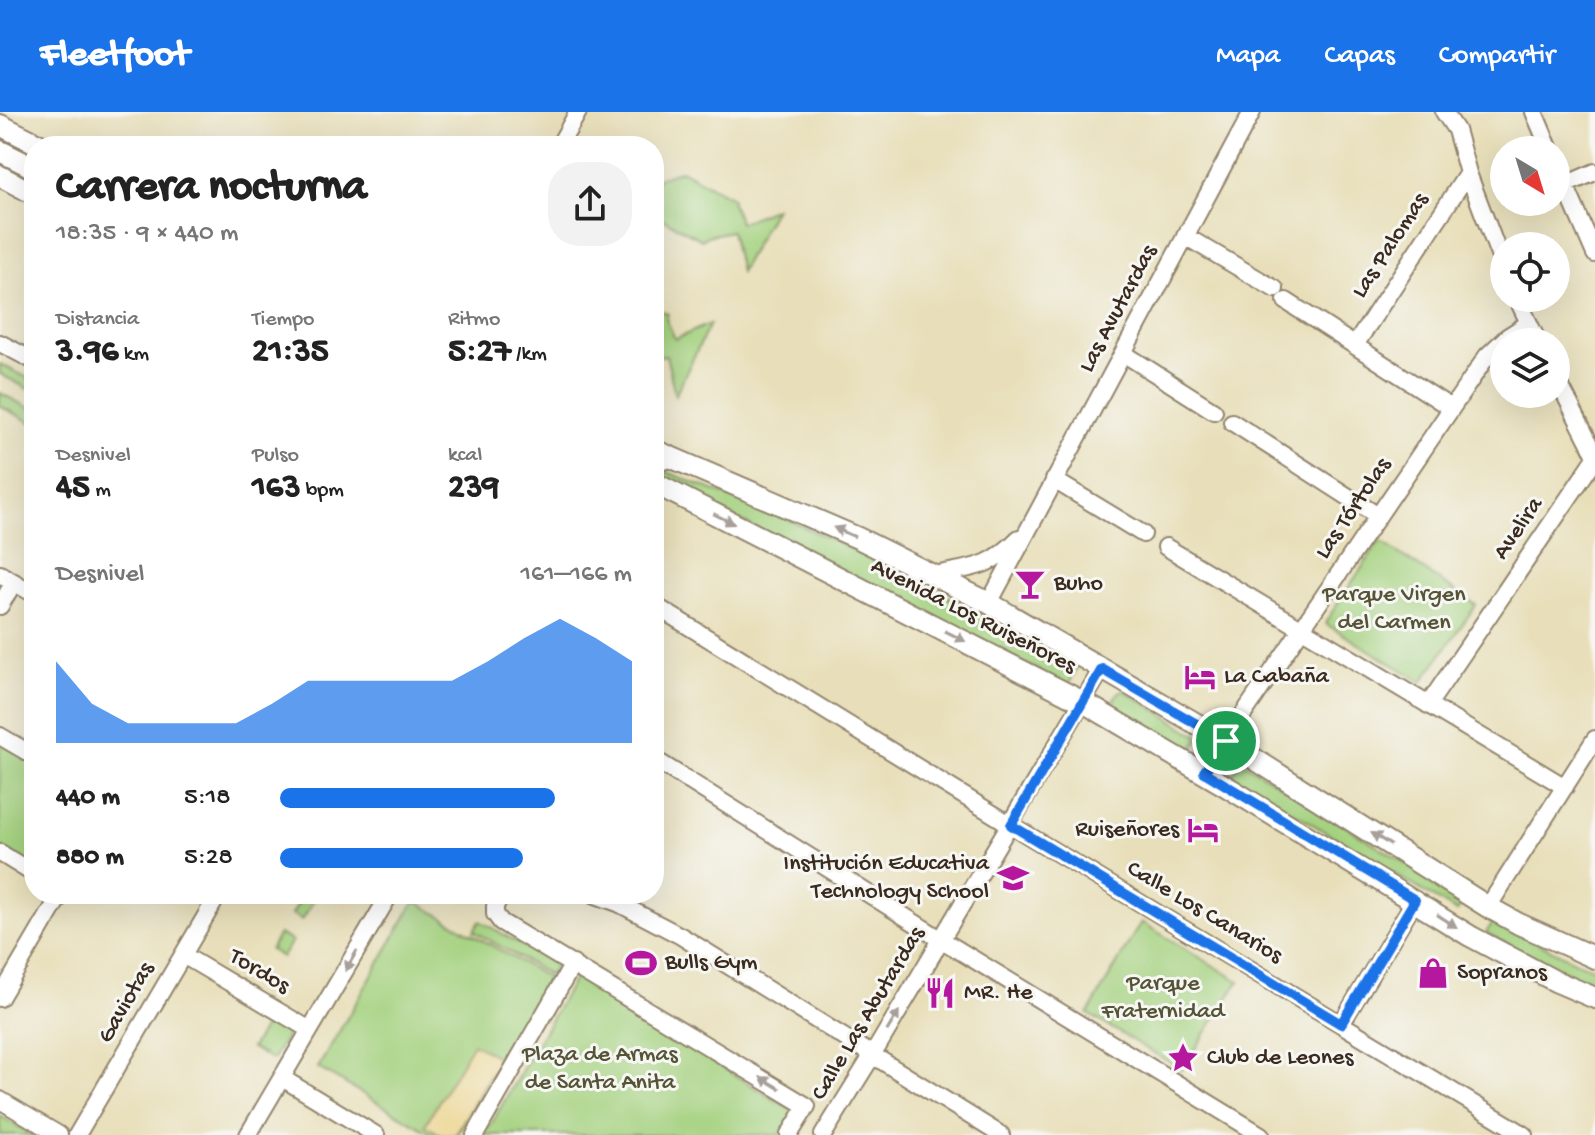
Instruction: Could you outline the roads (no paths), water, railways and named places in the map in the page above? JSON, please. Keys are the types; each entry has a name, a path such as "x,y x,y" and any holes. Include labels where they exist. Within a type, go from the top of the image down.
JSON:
{"main road":[{"path":"0,125 24,137"},
{"path":"0,151 24,163"},
{"path":"0,176 24,189"},
{"name":"Avenida Los Ruiseñores","path":"664,459 710,473 831,526 989,603 1226,741 1488,907 1595,958"},
{"name":"Avenida Los Ruiseñores","path":"664,488 1083,702 1204,772 1470,936 1555,981 1595,998"}],"street":[{"path":"565,136 578,112"},
{"name":"Las Avutardas","path":"989,603 1252,112"},
{"path":"1444,112 1456,130 1490,232"},
{"path":"1534,112 1544,136"},
{"path":"1570,183 1595,172"},
{"name":"Las Palomas","path":"1355,345 1468,173"},
{"path":"1570,196 1595,254"},
{"path":"1185,236 1281,295 1451,408"},
{"path":"1524,312 1531,328"},
{"name":"Las Tórtolas","path":"1204,772 1487,356 1507,337 1529,323"},
{"path":"0,343 24,356"},
{"path":"1123,353 1214,411"},
{"path":"1570,406 1595,457"},
{"path":"1232,422 1378,516"},
{"name":"Avelira","path":"1428,705 1595,457"},
{"path":"1054,480 1143,534"},
{"name":"Las Avutardas","path":"934,575 992,562 1029,528"},
{"path":"1166,547 1565,787"},
{"path":"0,606 7,578"},
{"name":"Calle Los Canarios","path":"664,611 1525,1135"},
{"name":"Calle Las Abutardas","path":"823,1135 1102,669"},
{"path":"0,736 24,750"},
{"path":"1488,907 1595,739"},
{"path":"664,765 1261,1135"},
{"path":"0,853 24,868"},
{"path":"1341,1024 1415,900"},
{"path":"0,998 55,904"},
{"name":"Gaviotas","path":"77,1135 213,904"},
{"path":"248,1135 384,904"},
{"path":"496,904 495,914 501,922 807,1106 789,1135"},
{"path":"620,904 681,936 1001,1135"},
{"name":"Tordos","path":"183,955 310,1030"},
{"path":"475,1135 573,964"},
{"path":"282,1078 376,1135"},
{"path":"0,1100 59,1135"}],"place":[{"name":"Buho","path":"1030,584"},
{"name":"La Cabaña","path":"1200,677"},
{"name":"Ruiseñores","path":"1203,830"},
{"name":"Institución Educativa Technology School","path":"1013,878"},
{"name":"Bulls Gym","path":"641,963"},
{"name":"Sopranos","path":"1433,973"},
{"name":"MR. He","path":"940,993"},
{"name":"Club de Leones","path":"1183,1058"}],"park label":[{"name":"Parque Virgen del Carmen","path":"1394,609"},
{"name":"Parque Fraternidad","path":"1163,998"},
{"name":"Plaza de Armas de Santa Anita","path":"600,1069"}]}
